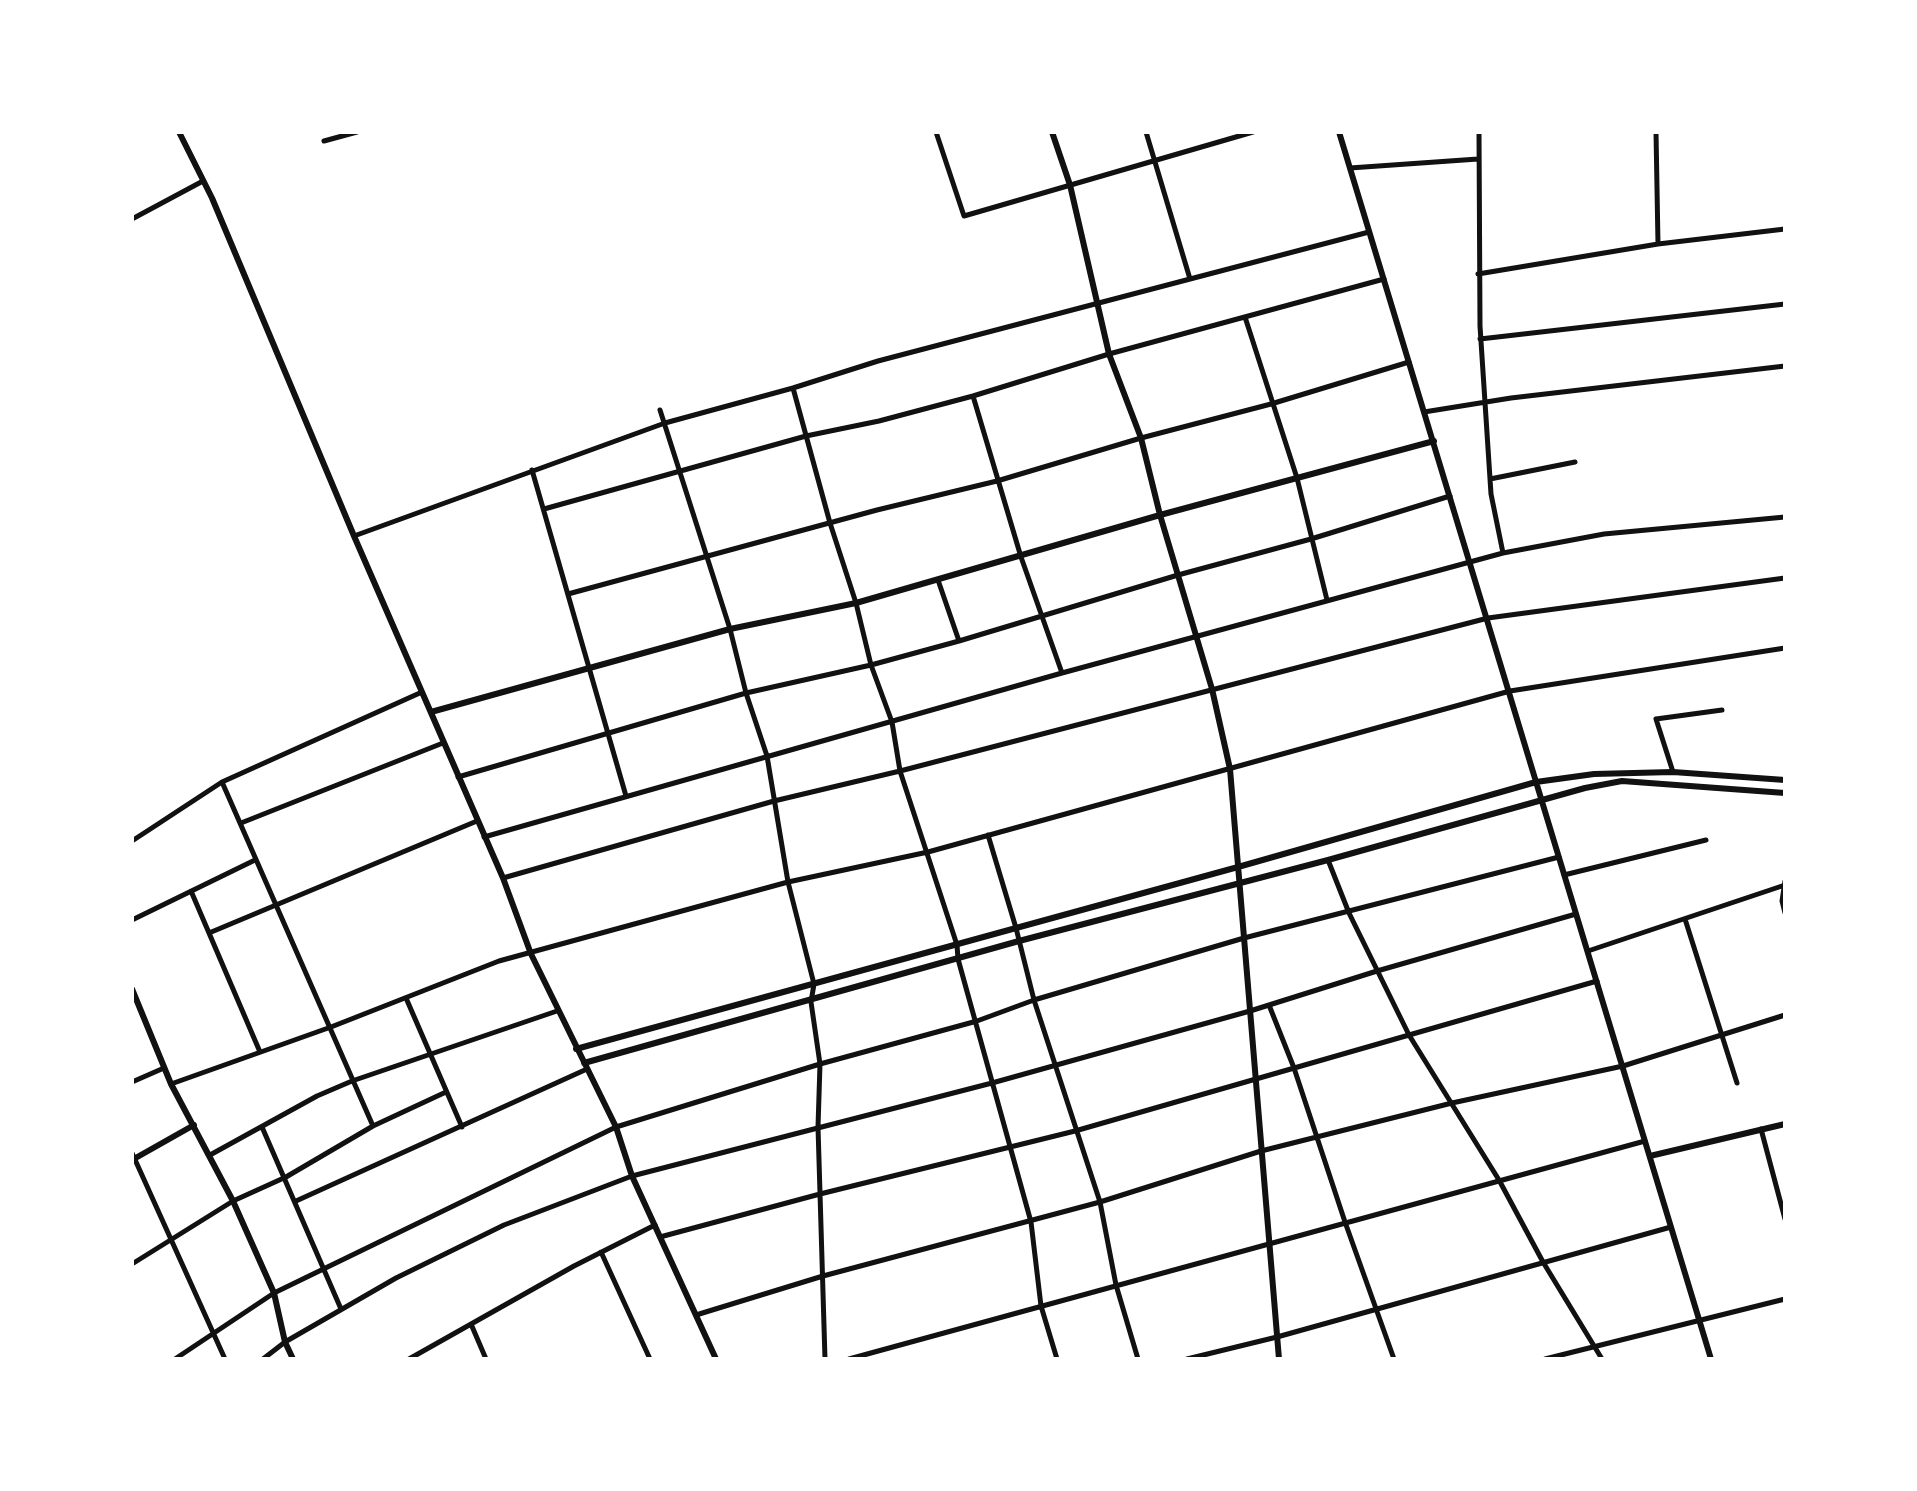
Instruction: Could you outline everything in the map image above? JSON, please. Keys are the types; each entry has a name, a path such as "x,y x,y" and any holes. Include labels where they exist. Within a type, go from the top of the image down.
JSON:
{"street":[{"path":"179,132 203,181 503,878 531,954 616,1127 632,1176 716,1359"},
{"path":"324,141 357,132"},
{"path":"936,132 964,216 1253,132"},
{"path":"1052,132 1070,185 1109,354 1141,438 1160,515 1212,689 1230,769 1279,1359"},
{"path":"1146,132 1190,279"},
{"path":"1339,132 1711,1359"},
{"path":"1479,132 1480,339 1490,479 1503,553"},
{"path":"1656,132 1658,244"},
{"path":"1350,168 1478,159"},
{"path":"132,219 203,181"},
{"path":"1478,274 1658,244 1785,229"},
{"path":"354,536 665,423 878,361 1369,232"},
{"path":"544,509 806,436 879,421 973,396 1109,354 1384,279"},
{"path":"1480,339 1785,304"},
{"path":"1245,317 1297,478 1327,600"},
{"path":"568,594 997,481 1409,362"},
{"path":"1424,412 1785,366"},
{"path":"793,388 871,665 892,722 900,771 957,945 958,959 1031,1222 1041,1306 1057,1359"},
{"path":"973,396 1021,557 1062,673"},
{"path":"660,410 767,756 788,882 814,984 811,1002 820,1064 818,1127 825,1359"},
{"path":"431,712 730,629 856,603 1160,515 1434,441"},
{"path":"1490,479 1575,462"},
{"path":"532,470 626,796"},
{"path":"457,777 746,693 871,665 959,641 1450,496"},
{"path":"483,837 1062,673 1503,553 1604,534 1785,517"},
{"path":"503,878 774,801 1488,618 1785,578"},
{"path":"938,580 959,641"},
{"path":"171,1084 331,1027 499,961 788,882 928,852 1510,691 1785,648"},
{"path":"132,841 222,782 422,692"},
{"path":"1673,772 1656,719 1722,710"},
{"path":"241,823 443,743"},
{"path":"576,1049 1536,782 1594,774 1673,772 1785,780"},
{"path":"296,1201 462,1127 585,1066 1019,941 1328,860 1585,788 1622,781 1785,793"},
{"path":"222,782 373,1126"},
{"path":"209,933 477,821"},
{"path":"988,835 1034,1000 1100,1202 1116,1285 1138,1359"},
{"path":"1564,875 1706,840"},
{"path":"175,1359 274,1293 616,1127 820,1064 977,1021 1034,1000 1244,938 1559,857"},
{"path":"132,920 255,860"},
{"path":"1328,860 1349,913 1409,1035 1499,1180 1543,1262 1602,1359"},
{"path":"1588,951 1785,884 1782,901 1785,913"},
{"path":"191,891 260,1052"},
{"path":"263,1359 285,1342 396,1278 504,1225 632,1176 992,1083 1250,1011 1576,914"},
{"path":"1685,919 1737,1083"},
{"path":"660,1237 1075,1131 1597,981"},
{"path":"132,989 171,1084 233,1201 274,1293 285,1342 293,1359"},
{"path":"406,998 462,1127"},
{"path":"1269,1005 1294,1068 1394,1359"},
{"path":"210,1155 352,1081 557,1011"},
{"path":"696,1315 823,1276 1100,1202 1261,1151 1452,1103 1623,1066 1785,1015"},
{"path":"132,1082 164,1068"},
{"path":"132,1264 233,1201 286,1177 373,1126 446,1092"},
{"path":"1650,1156 1785,1124"},
{"path":"194,1125 133,1157 225,1359"},
{"path":"262,1127 341,1309"},
{"path":"1761,1129 1785,1218"},
{"path":"849,1359 1645,1141"},
{"path":"409,1359 655,1225"},
{"path":"1187,1359 1277,1337 1671,1227"},
{"path":"601,1252 650,1359"},
{"path":"1545,1359 1785,1299"},
{"path":"471,1324 486,1359"}]}
